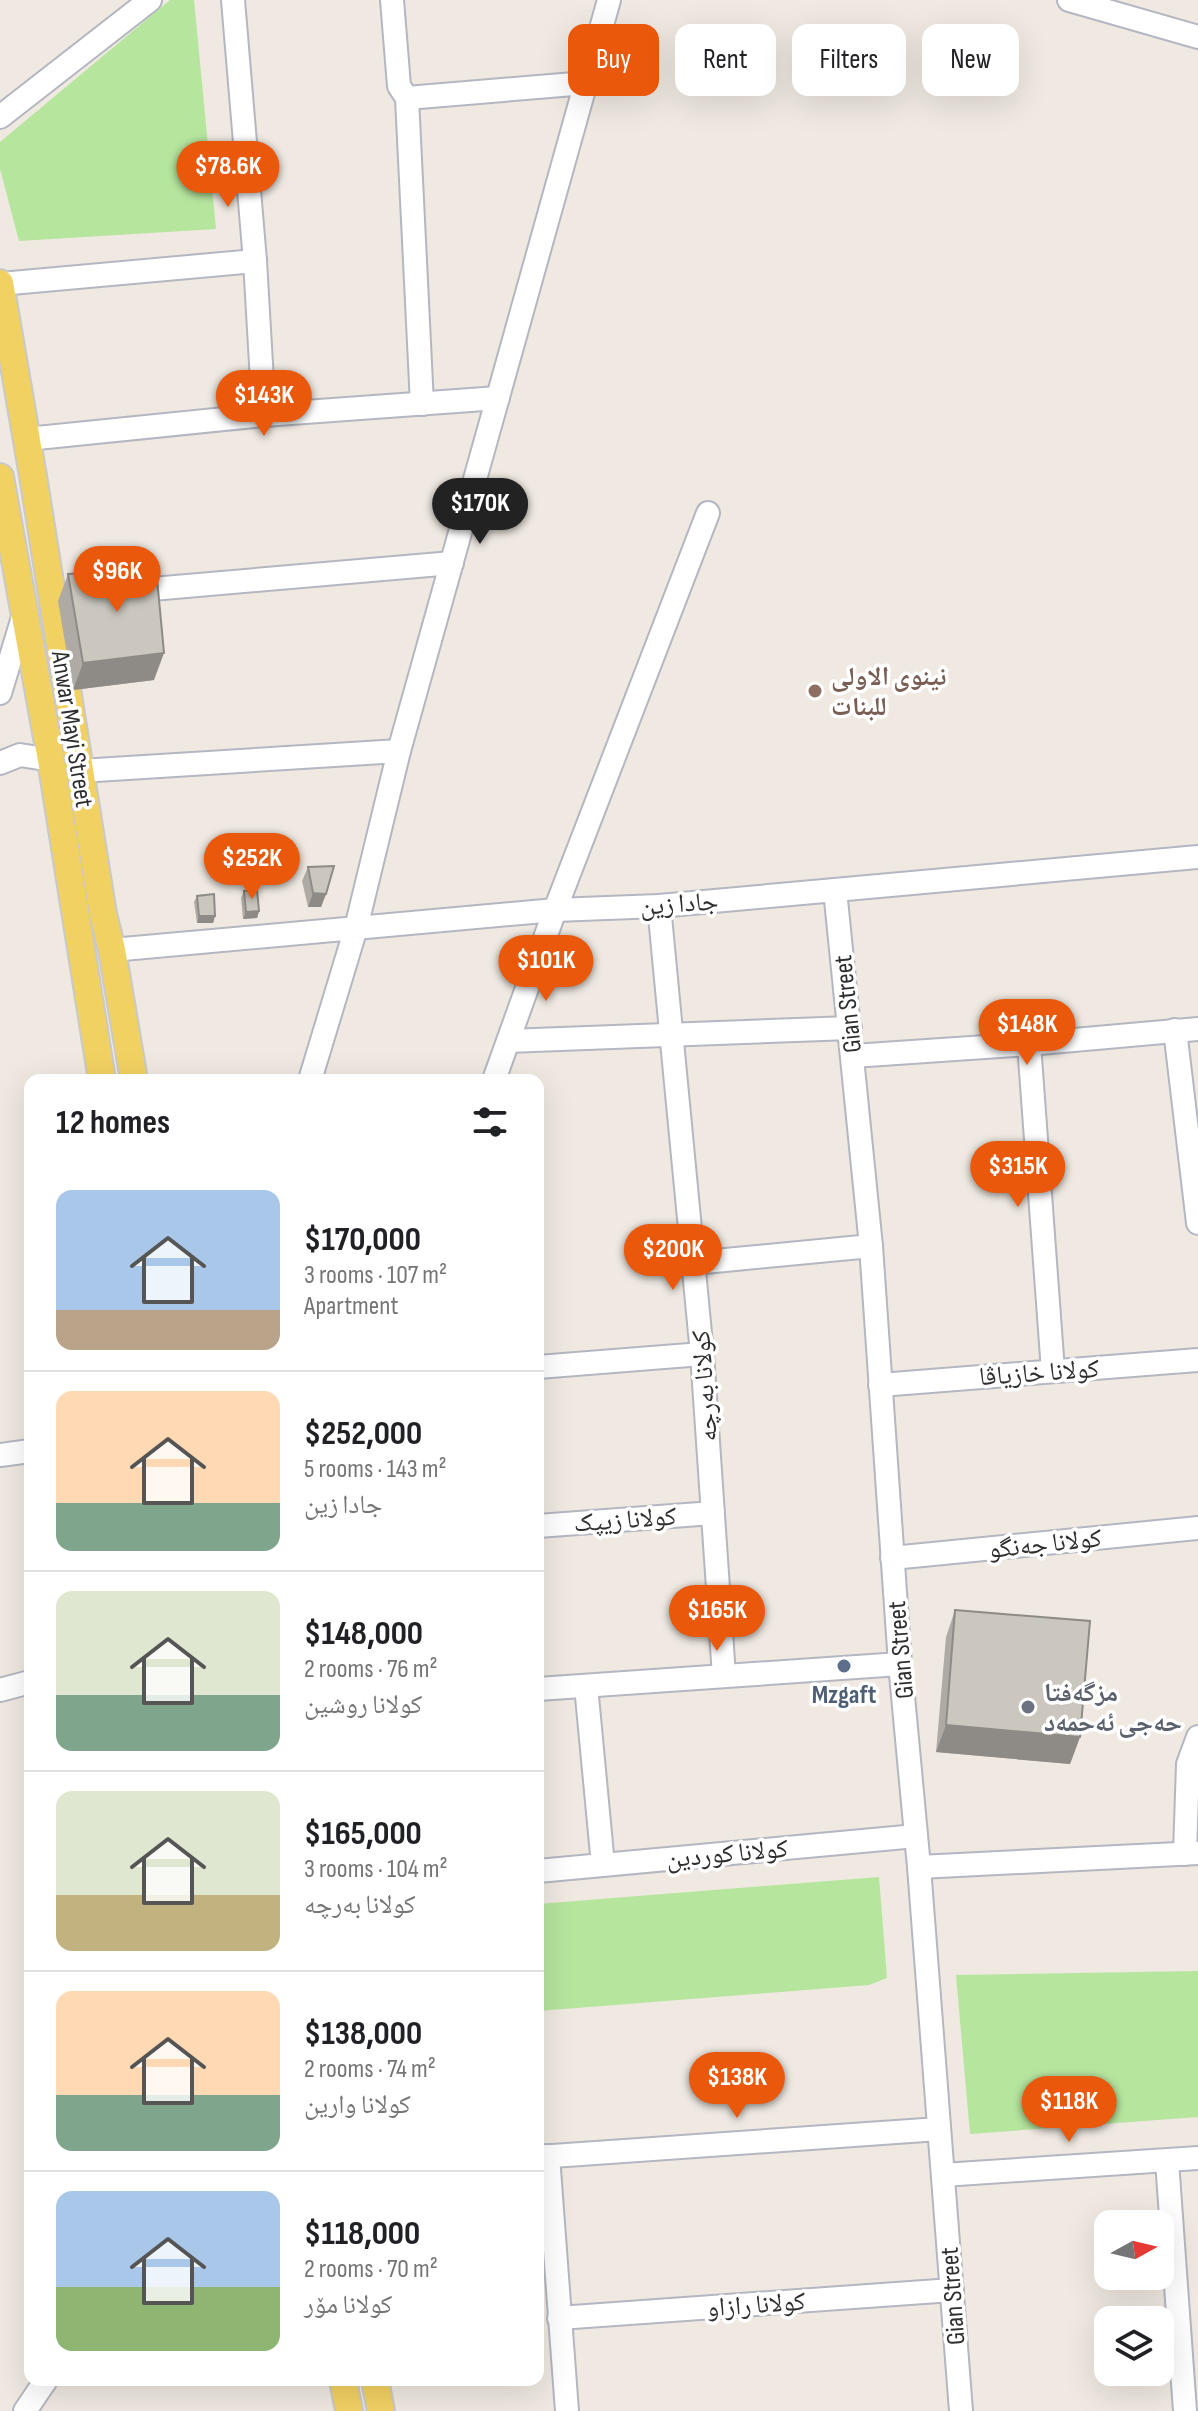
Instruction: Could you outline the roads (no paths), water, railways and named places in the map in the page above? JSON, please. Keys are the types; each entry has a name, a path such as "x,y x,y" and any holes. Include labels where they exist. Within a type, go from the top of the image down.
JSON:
{"main road":[{"name":"Anwar Mayi Street","path":"0,284 27,439 60,596 80,771 133,1074"},
{"name":"Anwar Mayi Street","path":"0,477 51,760 101,1074"},
{"path":"344,2386 349,2411"},
{"path":"376,2386 381,2411"}],"street":[{"path":"0,117 150,0"},
{"path":"233,0 255,261 264,415"},
{"path":"392,0 399,86 407,98 422,404"},
{"path":"602,24 609,0"},
{"path":"1069,0 1198,37"},
{"path":"407,98 568,85"},
{"path":"312,1074 356,928 399,751 582,96"},
{"path":"0,284 255,261"},
{"path":"27,439 264,415 498,398"},
{"path":"496,1074 555,910 708,513"},
{"path":"114,592 452,563"},
{"path":"0,693 24,614"},
{"path":"80,771 399,751"},
{"path":"0,763 20,755 51,760"},
{"name":"جادا زین","path":"112,950 555,910 659,906 1198,857"},
{"name":"Gian Street","path":"835,890 871,1246 900,1664 919,1867 961,2411"},
{"name":"کولانا بەرچە","path":"659,906 702,1354 724,1676"},
{"path":"508,1041 850,1028"},
{"path":"853,1056 1198,1029"},
{"path":"1175,1030 1198,1223"},
{"path":"1029,1044 1053,1371"},
{"path":"694,1263 871,1246"},
{"path":"544,1367 702,1354"},
{"name":"کولانا خازیاڤا","path":"880,1385 1198,1360"},
{"path":"0,1455 24,1452"},
{"name":"کولانا زیپک","path":"544,1526 713,1513"},
{"name":"کولانا جەنگو","path":"892,1558 1198,1528"},
{"path":"544,1689 900,1664"},
{"path":"0,1690 24,1684"},
{"path":"586,1686 603,1865"},
{"path":"919,1867 1191,1854 1188,1764 1198,1737"},
{"name":"کولانا کوردین","path":"544,1870 916,1836"},
{"path":"544,2156 939,2129"},
{"path":"943,2175 1198,2158"},
{"path":"1167,2161 1185,2411"},
{"path":"544,2166 567,2411"},
{"name":"کولانا رازاو","path":"559,2318 952,2290"},
{"path":"25,2411 42,2386"}],"place":[{"name":"نينوى الاولى للبنات","path":"815,691"},
{"name":"Mzgaft","path":"844,1666"},
{"name":"مزگەفتا حەجی ئەحمەد","path":"1028,1707"}]}
